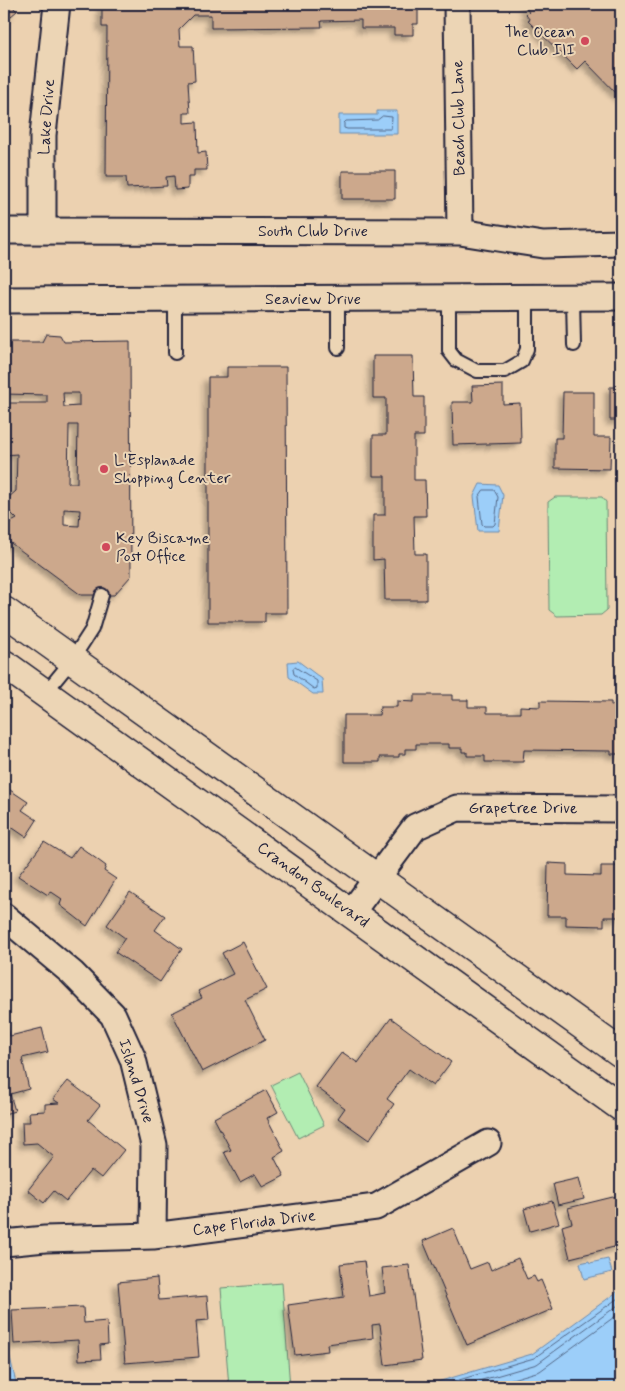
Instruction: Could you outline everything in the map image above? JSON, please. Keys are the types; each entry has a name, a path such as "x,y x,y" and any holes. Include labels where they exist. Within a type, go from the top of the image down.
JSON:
{"main road":[{"path":"4,611 621,1053"},
{"name":"Crandon Boulevard","path":"4,664 621,1107"}],"street":[{"name":"Lake Drive","path":"43,231 43,135 57,4"},
{"name":"Beach Club Lane","path":"457,4 460,232"},
{"name":"South Club Drive","path":"4,231 460,232 543,245 621,243"},
{"name":"Seaview Drive","path":"4,300 621,297"},
{"name":"Grapetree Drive","path":"351,913 415,827 457,808 621,809"},
{"name":"Island Drive","path":"4,916 72,973 113,1015 132,1059 154,1145 153,1236"},
{"name":"Cape Florida Drive","path":"4,1243 45,1239 153,1236 376,1207 488,1143"}],"lane":[{"path":"449,298 449,351 456,360 477,371 505,371 522,362 527,349 527,298"},
{"path":"574,298 574,345"},
{"path":"175,299 175,353"},
{"path":"338,299 338,348"},
{"path":"45,693 72,660 92,629 102,595"}],"green space":[{"path":"555,497 602,497 606,502 607,610 601,615 557,616 549,610 548,502"},
{"path":"298,1072 324,1125 298,1138 271,1085"},
{"path":"282,1283 290,1387 229,1387 221,1288"}],"water":[{"path":"377,111 397,111 397,134 339,134 339,115 377,115"},
{"path":"480,484 498,485 503,495 499,531 478,531 474,496"},
{"path":"298,661 322,679 323,694 313,694 289,677 288,662"},
{"path":"608,1259 612,1272 584,1279 580,1263"},
{"path":"621,1289 621,1387 401,1387 427,1385 532,1354"},
{"path":"4,1332 17,1387 4,1387"}],"building":[{"path":"4,4 10,4 17,11 4,22"},
{"path":"102,4 418,4 418,24 413,24 413,35 394,35 394,28 361,28 361,20 321,21 322,27 211,28 211,15 193,15 179,29 180,46 193,46 195,81 188,82 190,113 184,113 184,123 197,122 198,153 206,152 207,170 194,170 194,177 188,177 188,189 175,190 174,176 166,177 167,186 127,188 126,177 106,177 107,27 102,27"},
{"name":"The Ocean Club III","path":"526,4 621,4 621,98 585,61 577,69 528,21 530,20 526,15 529,12 524,6"},
{"path":"342,171 395,171 395,199 342,199"},
{"name":"L'Esplanade Shopping Center","path":"46,334 60,335 64,342 130,341 131,576 114,595 81,595 4,538 4,526 17,519 8,510 8,498 16,491 17,454 4,455 4,403 47,403 47,395 4,394 4,342 42,342","holes":["63,393 79,393 79,406 64,407","69,425 78,425 77,483 68,483","64,509 80,510 79,526 64,525"]},
{"path":"373,356 413,356 414,397 424,397 424,436 414,436 414,480 425,480 426,516 414,516 415,554 426,554 426,600 385,600 384,559 373,560 373,515 385,515 385,476 373,476 373,435 386,435 386,398 373,398"},
{"path":"227,367 286,367 287,613 265,613 265,622 208,622 208,377 227,377"},
{"path":"503,385 503,404 520,403 521,443 453,445 452,402 473,402 472,386"},
{"path":"610,387 621,387 621,420 610,420"},
{"path":"563,392 594,392 594,437 611,437 610,469 555,468 555,438 562,438"},
{"path":"414,695 452,695 452,700 468,700 468,707 487,707 487,713 520,713 520,706 540,707 540,701 611,702 611,705 621,705 621,754 611,754 611,751 524,750 523,762 485,762 485,756 467,756 467,752 462,752 462,748 449,748 449,744 416,744 416,749 405,749 405,754 399,754 399,757 380,757 380,762 344,762 344,715 379,715 380,707 397,707 397,701 414,702"},
{"path":"4,786 28,802 22,810 37,820 26,837 4,822"},
{"path":"44,842 70,858 79,846 106,866 104,871 116,879 87,926 60,905 62,899 50,891 48,895 18,876"},
{"path":"548,863 567,864 567,875 601,876 601,866 621,866 621,917 604,917 604,926 566,925 566,916 547,916"},
{"path":"130,892 165,916 155,930 182,949 160,982 115,952 125,938 107,925"},
{"path":"243,942 267,989 245,1000 265,1040 202,1072 172,1013 202,998 198,991 233,974 222,953"},
{"path":"4,1010 10,1036 42,1028 48,1052 22,1058 29,1089 10,1094 15,1111 4,1114"},
{"path":"391,1018 451,1062 433,1086 409,1069 387,1099 394,1104 369,1140 338,1118 345,1108 316,1087 342,1052 358,1063"},
{"path":"68,1081 100,1105 88,1120 124,1150 101,1178 91,1170 66,1201 54,1191 44,1203 28,1190 54,1157 37,1143 23,1144 22,1122 30,1122 29,1112 45,1111 45,1104 59,1103 53,1099"},
{"path":"266,1090 278,1112 267,1118 284,1151 274,1157 284,1176 263,1187 255,1174 240,1182 224,1152 231,1150 214,1118"},
{"path":"579,1178 584,1199 558,1205 553,1184"},
{"path":"621,1195 621,1240 616,1241 618,1246 570,1258 562,1226 572,1223 568,1208"},
{"path":"552,1201 559,1223 530,1231 524,1209"},
{"path":"453,1228 470,1269 488,1262 491,1270 518,1258 527,1279 534,1276 537,1282 541,1280 553,1309 467,1345 423,1241"},
{"path":"364,1261 369,1296 385,1293 382,1268 409,1265 422,1360 385,1365 380,1324 372,1325 373,1338 327,1344 328,1351 295,1355 288,1305 344,1297 340,1264"},
{"path":"157,1278 159,1300 207,1296 209,1320 196,1321 199,1357 125,1363 118,1282"},
{"path":"83,1307 84,1323 107,1321 108,1344 100,1345 101,1359 79,1360 78,1340 14,1344 12,1310"}],"place":[{"name":"The Ocean Club III","path":"585,41"},
{"name":"L'Esplanade Shopping Center","path":"104,469"},
{"name":"Key Biscayne Post Office","path":"106,547"}]}
